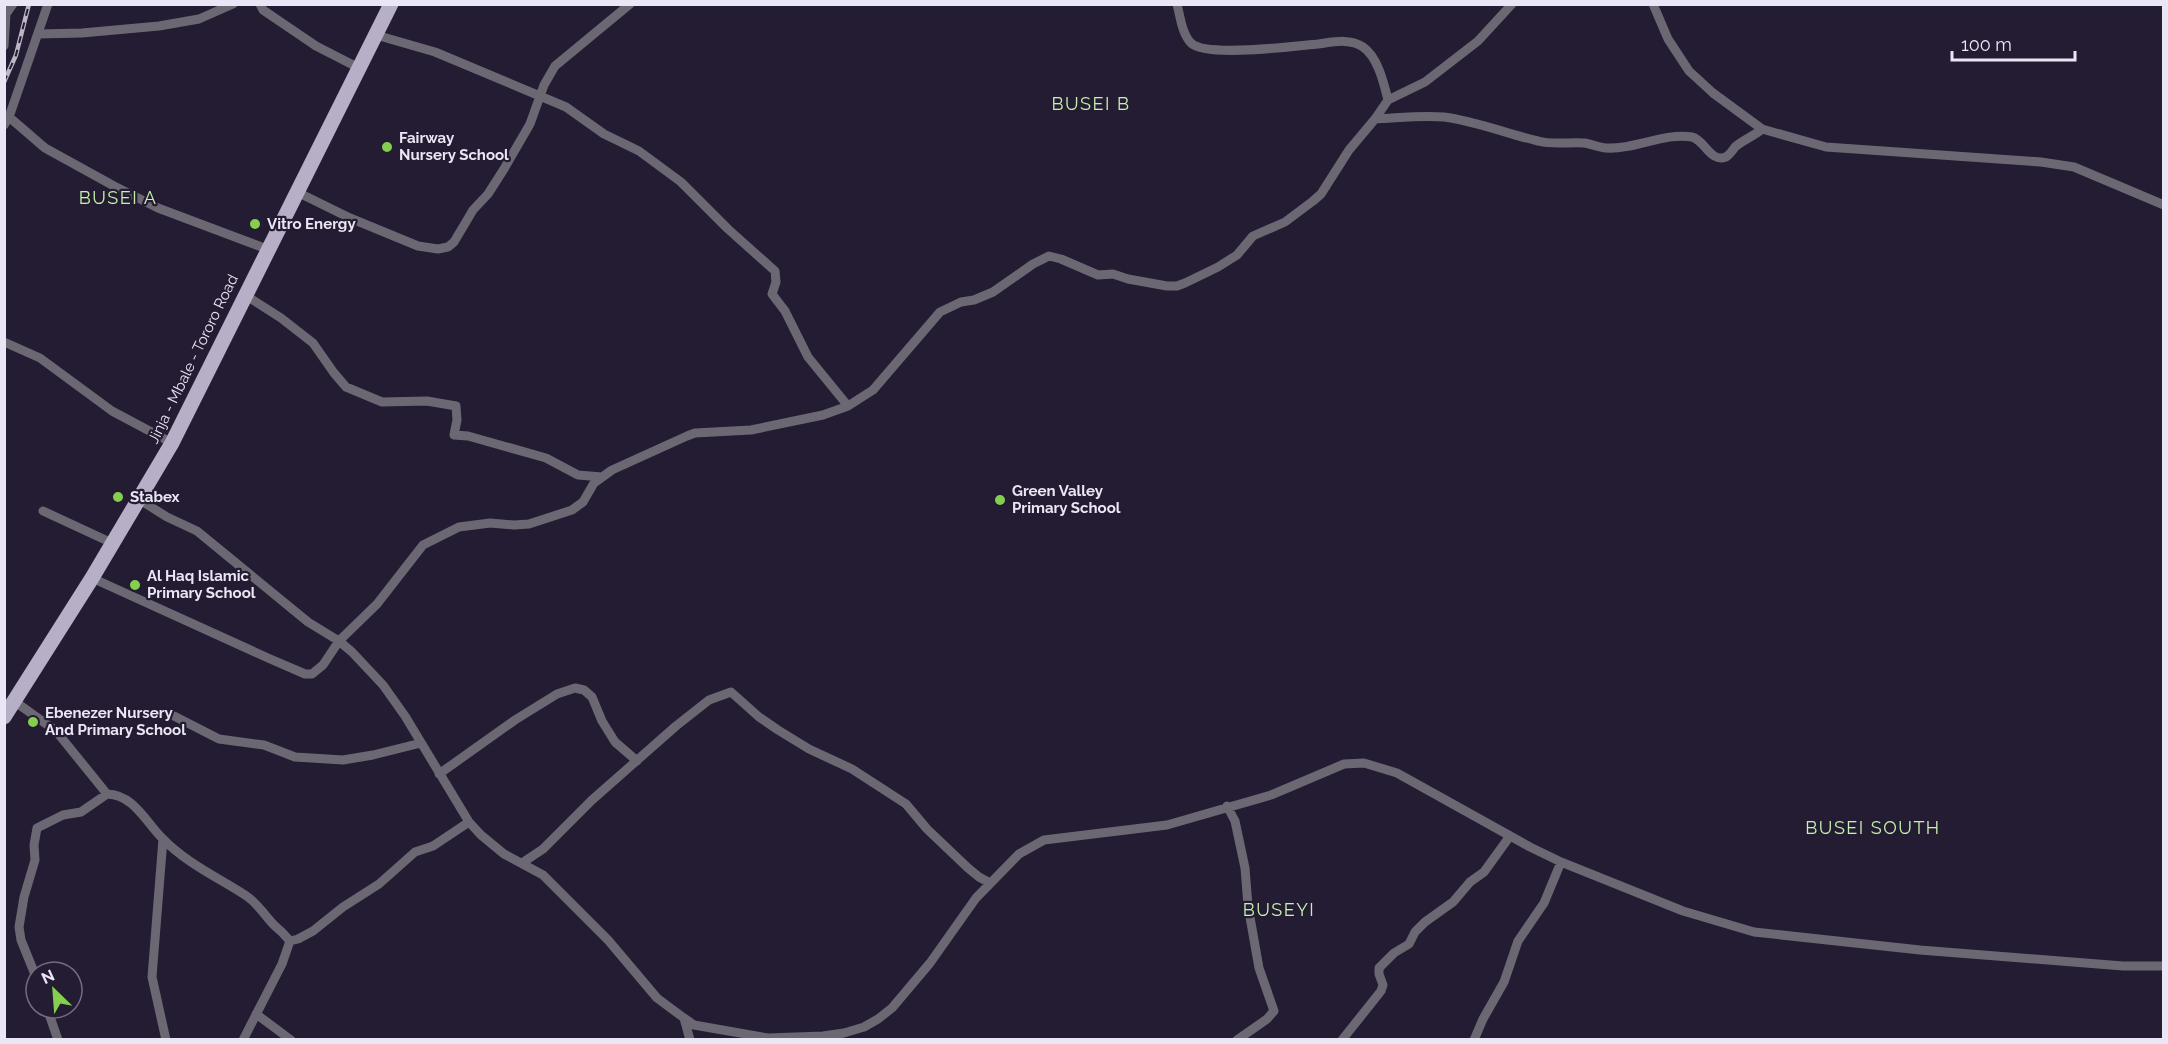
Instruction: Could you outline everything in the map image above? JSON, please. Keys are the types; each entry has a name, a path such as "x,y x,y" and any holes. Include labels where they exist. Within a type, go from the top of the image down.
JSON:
{"main road":[{"name":"Jinja - Mbale - Tororo Road","path":"4,717 93,578 172,443 391,4"}],"street":[{"path":"4,46 6,14 13,4"},
{"path":"48,4 7,121 45,148 158,208 267,249"},
{"path":"38,34 82,33 159,26 199,19 233,4"},
{"path":"260,4 263,10 316,46 359,68"},
{"path":"297,192 350,218 418,246 438,249 448,247 454,242 473,210 488,194 504,169 530,124 555,66 630,4"},
{"path":"1177,4 1183,27 1192,44 1206,50 1244,50 1347,41 1363,47 1371,56 1383,79 1388,100"},
{"path":"93,578 305,674 312,674 318,671 339,641 377,604 416,553 433,539 459,527 490,523 529,524 572,510 583,502 588,491 602,477 612,470 695,433 751,430 823,415 848,406 873,390 940,312 961,302 974,300 993,292 1033,264 1049,256 1098,275 1113,274 1167,286 1177,286 1218,267 1238,255 1254,236 1285,222 1321,194 1349,150 1376,119 1388,100 1425,82 1478,41 1512,4"},
{"path":"1653,4 1668,39 1689,70 1713,93 1762,129 1826,147 2041,162 2074,167 2163,205"},
{"path":"376,35 435,52 566,107 604,134 639,150 681,182 741,242 775,271 776,282 772,294 785,311 808,357 848,406"},
{"path":"1376,119 1445,117 1541,142 1587,143 1605,148 1630,147 1655,140 1691,137 1702,143 1712,155 1723,157 1727,157 1738,144 1751,138 1762,129"},
{"path":"244,295 281,318 313,343 334,374 346,387 382,402 427,401 456,406 457,420 454,435 546,458 578,474 602,477"},
{"path":"4,342 40,358 111,411 172,443"},
{"path":"140,500 167,517 197,531 308,622 339,641 384,686 469,822 481,835 504,854 543,875 608,940 657,998 694,1025 768,1038 823,1036 864,1027 892,1008 930,963 976,898 990,883 1019,854 1044,840 1167,825 1271,795 1344,764 1364,764 1397,773 1561,862 1683,911 1754,932 1920,950 2123,966 2163,966"},
{"path":"43,511 112,543"},
{"path":"440,774 516,720 557,694 575,688 584,690 592,697 602,721 615,742 637,761"},
{"path":"522,864 543,849 592,800 676,726 709,700 731,692 759,717 809,750 828,756 852,769 906,804 927,829 961,862 979,878 990,883"},
{"path":"14,701 56,731 107,794"},
{"path":"174,716 219,739 264,745 295,757 343,760 421,743"},
{"path":"29,960 21,940 19,927 24,897 35,860 36,828 63,815 81,812 107,794 115,794 124,798 140,810 146,821 184,858 245,895 262,909 290,941"},
{"path":"1227,806 1236,821 1259,968 1274,1011 1267,1019 1237,1040"},
{"path":"290,941 313,931 343,907 379,884 415,852 433,846 469,822"},
{"path":"1342,1040 1381,991 1383,985 1379,968 1394,953 1409,944 1415,932 1425,922 1453,902 1465,886 1484,872 1510,836"},
{"path":"163,839 152,977 166,1040"},
{"path":"1474,1040 1503,982 1518,941 1544,903 1561,862"},
{"path":"243,1040 282,964 290,941"},
{"path":"256,1014 291,1040"},
{"path":"684,1018 688,1039"},
{"path":"51,1020 58,1040"}],"railway":[{"path":"4,82 16,55 29,4"}],"place":[{"name":"Fairway Nursery School","path":"387,147"},
{"name":"Vitro Energy","path":"255,224"},
{"name":"Stabex","path":"118,497"},
{"name":"Green Valley Primary School","path":"1000,500"},
{"name":"Al Haq Islamic Primary School","path":"135,585"},
{"name":"Ebenezer Nursery And Primary School","path":"33,722"}],"district":[{"name":"BUSEI B","path":"1091,103"},
{"name":"BUSEI A","path":"118,197"},
{"name":"BUSEI SOUTH","path":"1873,827"},
{"name":"BUSEYI","path":"1279,909"}]}
